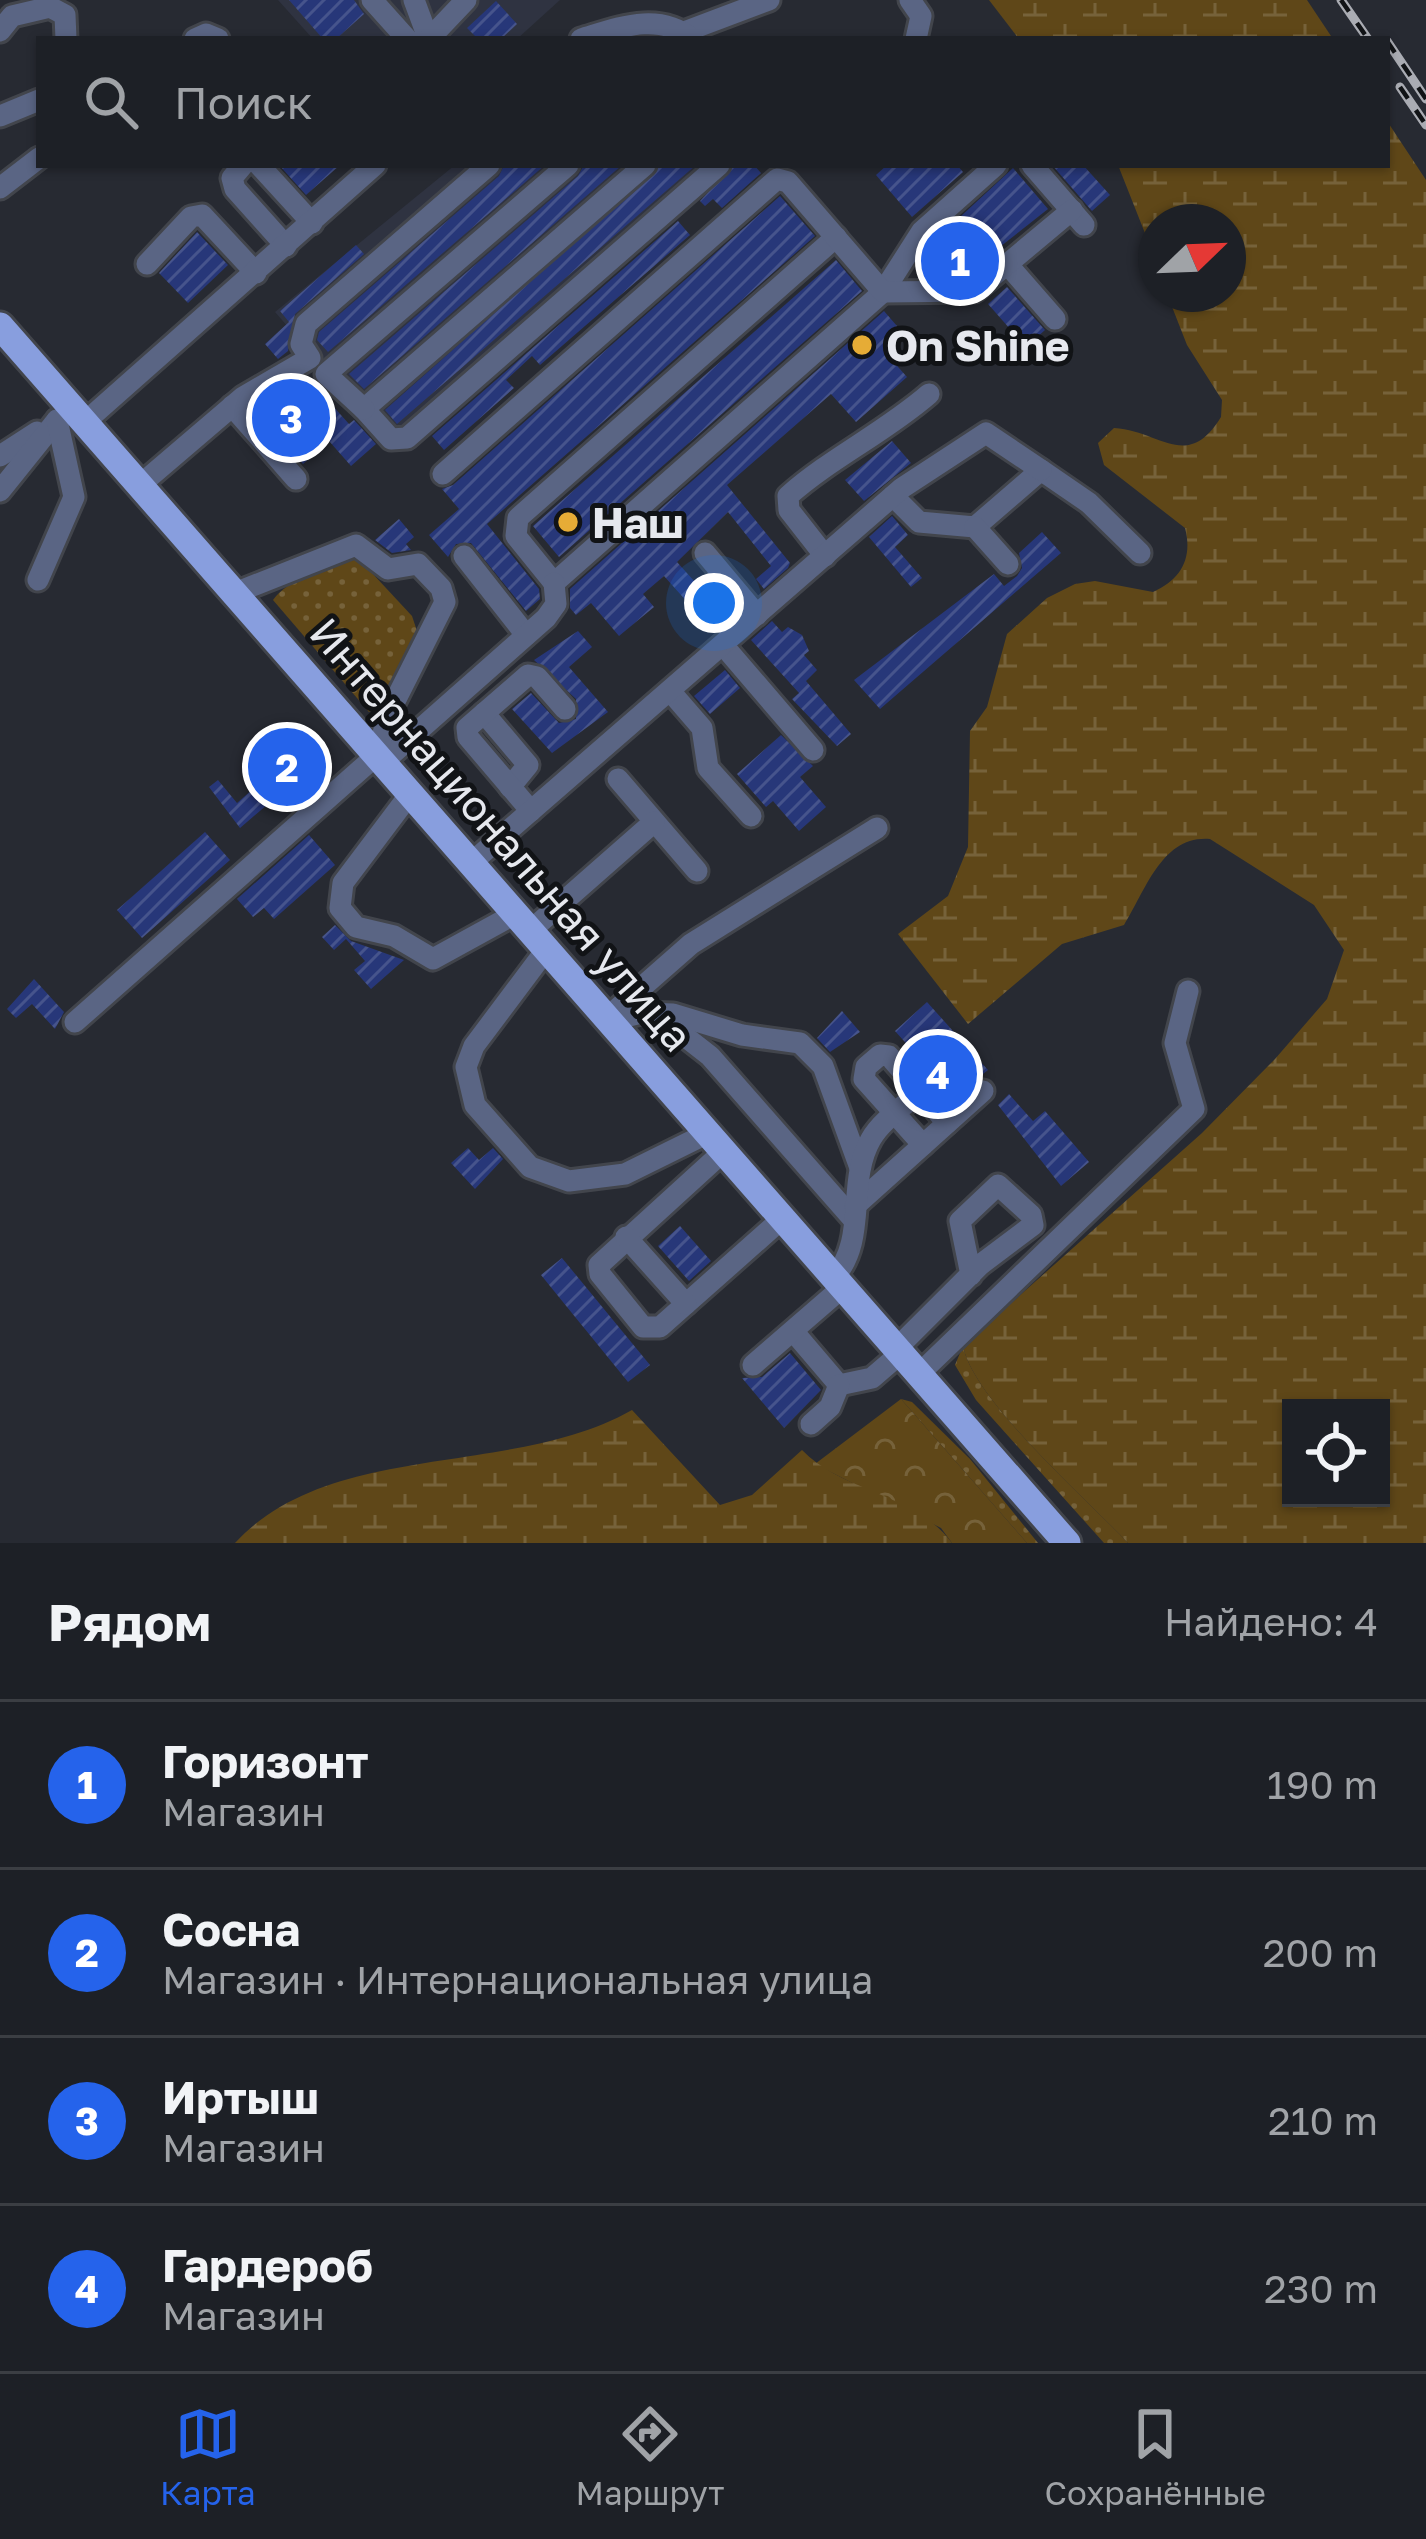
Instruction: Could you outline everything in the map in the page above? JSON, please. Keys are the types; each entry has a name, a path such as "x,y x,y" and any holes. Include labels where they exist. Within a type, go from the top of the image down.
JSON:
{"main road":[{"name":"Интернациональная улица","path":"0,326 71,416 140,485 940,1398"},
{"path":"940,1398 1055,1543"},
{"path":"940,1398 1067,1543"}],"lane":[{"path":"372,0 418,36"},
{"path":"414,0 421,36"},
{"path":"423,36 466,0"},
{"path":"604,36 643,31 688,36 769,0"},
{"path":"910,0 921,16 917,36"},
{"path":"0,31 12,16 50,7 64,15 66,36"},
{"path":"0,116 36,101"},
{"path":"0,188 36,160"},
{"path":"240,168 232,178 235,189 286,246"},
{"path":"262,168 311,223"},
{"path":"0,456 71,416 256,273 366,168"},
{"path":"486,168 305,324 301,344 391,439 401,442 716,168"},
{"path":"140,485 232,406 318,366 564,168"},
{"path":"364,409 643,168"},
{"path":"554,584 883,292 922,231 993,168"},
{"path":"443,474 772,182 788,182 883,292 964,293 1078,218 1035,168"},
{"path":"146,264 190,217 202,215 256,273"},
{"path":"75,1022 553,610 558,594 516,536 518,518 836,237"},
{"path":"1008,265 1055,319"},
{"path":"825,556 789,510 788,496 825,464 887,431 929,394"},
{"path":"232,406 296,479"},
{"path":"0,491 71,416"},
{"path":"38,580 74,497 71,416"},
{"path":"471,863 893,496 986,433 1090,503 1139,553"},
{"path":"893,496 926,525 975,527 1041,470"},
{"path":"975,527 1008,564"},
{"path":"235,593 356,545 388,568 418,564 441,588 443,609 388,715 380,759"},
{"path":"705,553 757,615"},
{"path":"464,556 526,635"},
{"path":"723,645 813,749"},
{"path":"531,811 510,787 528,765 484,713 533,674 565,709"},
{"path":"670,691 701,728 708,768 751,816"},
{"path":"618,779 698,871"},
{"path":"410,794 343,883 340,908 356,927 394,936 433,959 530,932"},
{"path":"655,822 530,932 473,1046 467,1084 475,1105 530,1167 569,1180 625,1174 716,1142"},
{"path":"608,1019 691,944 877,828"},
{"path":"839,1385 872,1378 906,1358 1194,1109 1190,1081 1175,1043 1187,992"},
{"path":"608,1019 653,1012 808,1048 826,1074 860,1168"},
{"path":"653,1012 710,1056 855,1213"},
{"path":"922,1145 865,1079 866,1067 880,1055 890,1056 947,1123"},
{"path":"855,1213 982,1091"},
{"path":"754,1365 839,1282 849,1257 860,1168 875,1132 920,1092"},
{"path":"716,1142 599,1268 643,1327 660,1328 782,1218"},
{"path":"626,1237 686,1304"},
{"path":"906,1358 970,1275"},
{"path":"793,1331 839,1385"},
{"path":"811,1424 830,1407 839,1385"}],"shaded area":[{"path":"278,0 560,0 520,36 310,36"},
{"path":"451,168 725,168 397,452 275,312"}],"green space":[{"path":"989,0 1307,0 1331,36 1017,36"},
{"path":"1390,126 1426,180 1426,1543 1128,1543 1009,1421 972,1368 963,1346 1202,1133 1275,1059 1327,999 1344,950 1314,905 1210,839 1193,840 1167,855 1124,925 1062,944 968,1024 898,934 948,896 968,847 970,731 987,707 1007,634 1047,598 1075,584 1095,581 1153,592 1182,567 1187,549 1185,528 1104,465 1098,443 1114,428 1185,445 1209,433 1221,417 1222,400 1187,345 1174,312 1246,312 1246,204 1138,204 1138,216 1119,168 1390,168"},
{"path":"359,559 412,616 418,634 379,706 369,712 273,600 312,572"},
{"path":"963,1346 972,1368 1009,1421 1128,1543 1104,1543 976,1400 955,1365"},
{"path":"901,1399 912,1402 970,1459 1038,1543 1027,1543"},
{"path":"901,1399 1027,1543 952,1543 941,1528 815,1464"},
{"path":"632,1410 720,1505 752,1495 802,1450 838,1476 919,1513 952,1543 235,1543 275,1510 321,1488 371,1473 533,1445 585,1431"}],"building":[{"path":"289,0 354,0 364,14 339,36 320,36"},
{"path":"496,1 517,24 504,36 475,36 467,28"},
{"path":"282,168 337,168 306,195"},
{"path":"503,168 542,168 328,352 317,340 319,332"},
{"path":"582,168 619,168 364,389 349,374"},
{"path":"658,168 693,168 397,424 385,410"},
{"path":"731,168 757,168 761,173 722,208 713,199 705,206 700,201"},
{"path":"884,168 960,168 963,172 912,217 876,175"},
{"path":"1013,168 1048,209 963,276 933,242"},
{"path":"1055,168 1086,168 1110,195 1092,211"},
{"path":"780,196 815,236 487,524 539,589 540,599 526,611 471,543 456,544 448,557 429,535 459,509 442,489 453,485"},
{"path":"678,221 690,235 540,365 532,356 506,380 514,388 444,450 432,436"},
{"path":"197,232 228,265 188,303 159,273"},
{"path":"356,245 364,254 295,314 288,351 278,359 265,344 289,322 280,311"},
{"path":"836,260 862,291 559,557 533,526"},
{"path":"1007,287 1045,330 1026,347 988,304"},
{"path":"884,311 903,333 883,350 907,377 856,422 831,394 727,485 790,563 788,568 764,589 756,579 771,566 728,512 677,562 713,602 719,596 735,614 714,632 664,576 643,594 654,607 619,636 591,603 576,615 570,608 570,589"},
{"path":"307,377 349,424 354,420 376,444 351,466 329,441 303,464 254,408"},
{"path":"892,441 911,463 864,501 845,480"},
{"path":"892,516 908,535 895,547 922,578 911,587 869,537"},
{"path":"399,519 414,537 406,544 411,550 392,553 375,540"},
{"path":"1042,532 1061,553 880,709 854,680 994,574 1004,586 1017,576 1022,568 1019,553"},
{"path":"772,621 782,632 788,627 802,635 809,651 804,655 817,670 806,681 851,734 837,746 792,699 799,693 751,640"},
{"path":"578,631 592,647 569,667 608,712 552,753 512,709 531,693 559,723 576,719 576,699 534,660"},
{"path":"725,670 740,688 710,714 694,696"},
{"path":"781,735 813,766 800,777 826,807 799,831 773,801 766,807 737,774"},
{"path":"287,750 316,789 307,797 294,782 240,828 209,787 218,780 237,803 278,767 276,760"},
{"path":"205,832 230,860 142,938 117,910"},
{"path":"309,835 335,865 274,919 264,908 253,917 237,899"},
{"path":"335,925 351,941 404,960 371,989 354,970 365,961 346,939 334,950 322,937"},
{"path":"34,979 64,1012 55,1029 32,1004 16,1018 7,1009"},
{"path":"927,1002 988,1070 954,1097 895,1031"},
{"path":"842,1011 860,1032 830,1052 817,1038"},
{"path":"1009,1094 1033,1121 1045,1111 1089,1162 1061,1186 998,1105"},
{"path":"468,1148 479,1160 493,1148 503,1159 475,1189 451,1163"},
{"path":"680,1226 711,1261 689,1281 658,1246"},
{"path":"562,1258 650,1365 628,1382 541,1275"},
{"path":"790,1353 821,1390 784,1428 742,1378 762,1377"}],"railway":[{"path":"1341,0 1366,36"},
{"path":"1390,45 1426,99"},
{"path":"1400,87 1426,125"}],"place":[{"name":"Горизонт","path":"960,261"},
{"name":"On Shine","path":"862,345"},
{"name":"Иртыш","path":"291,418"},
{"name":"Наш","path":"568,522"},
{"name":"Сосна","path":"287,767"},
{"name":"Гардероб","path":"938,1074"}]}
